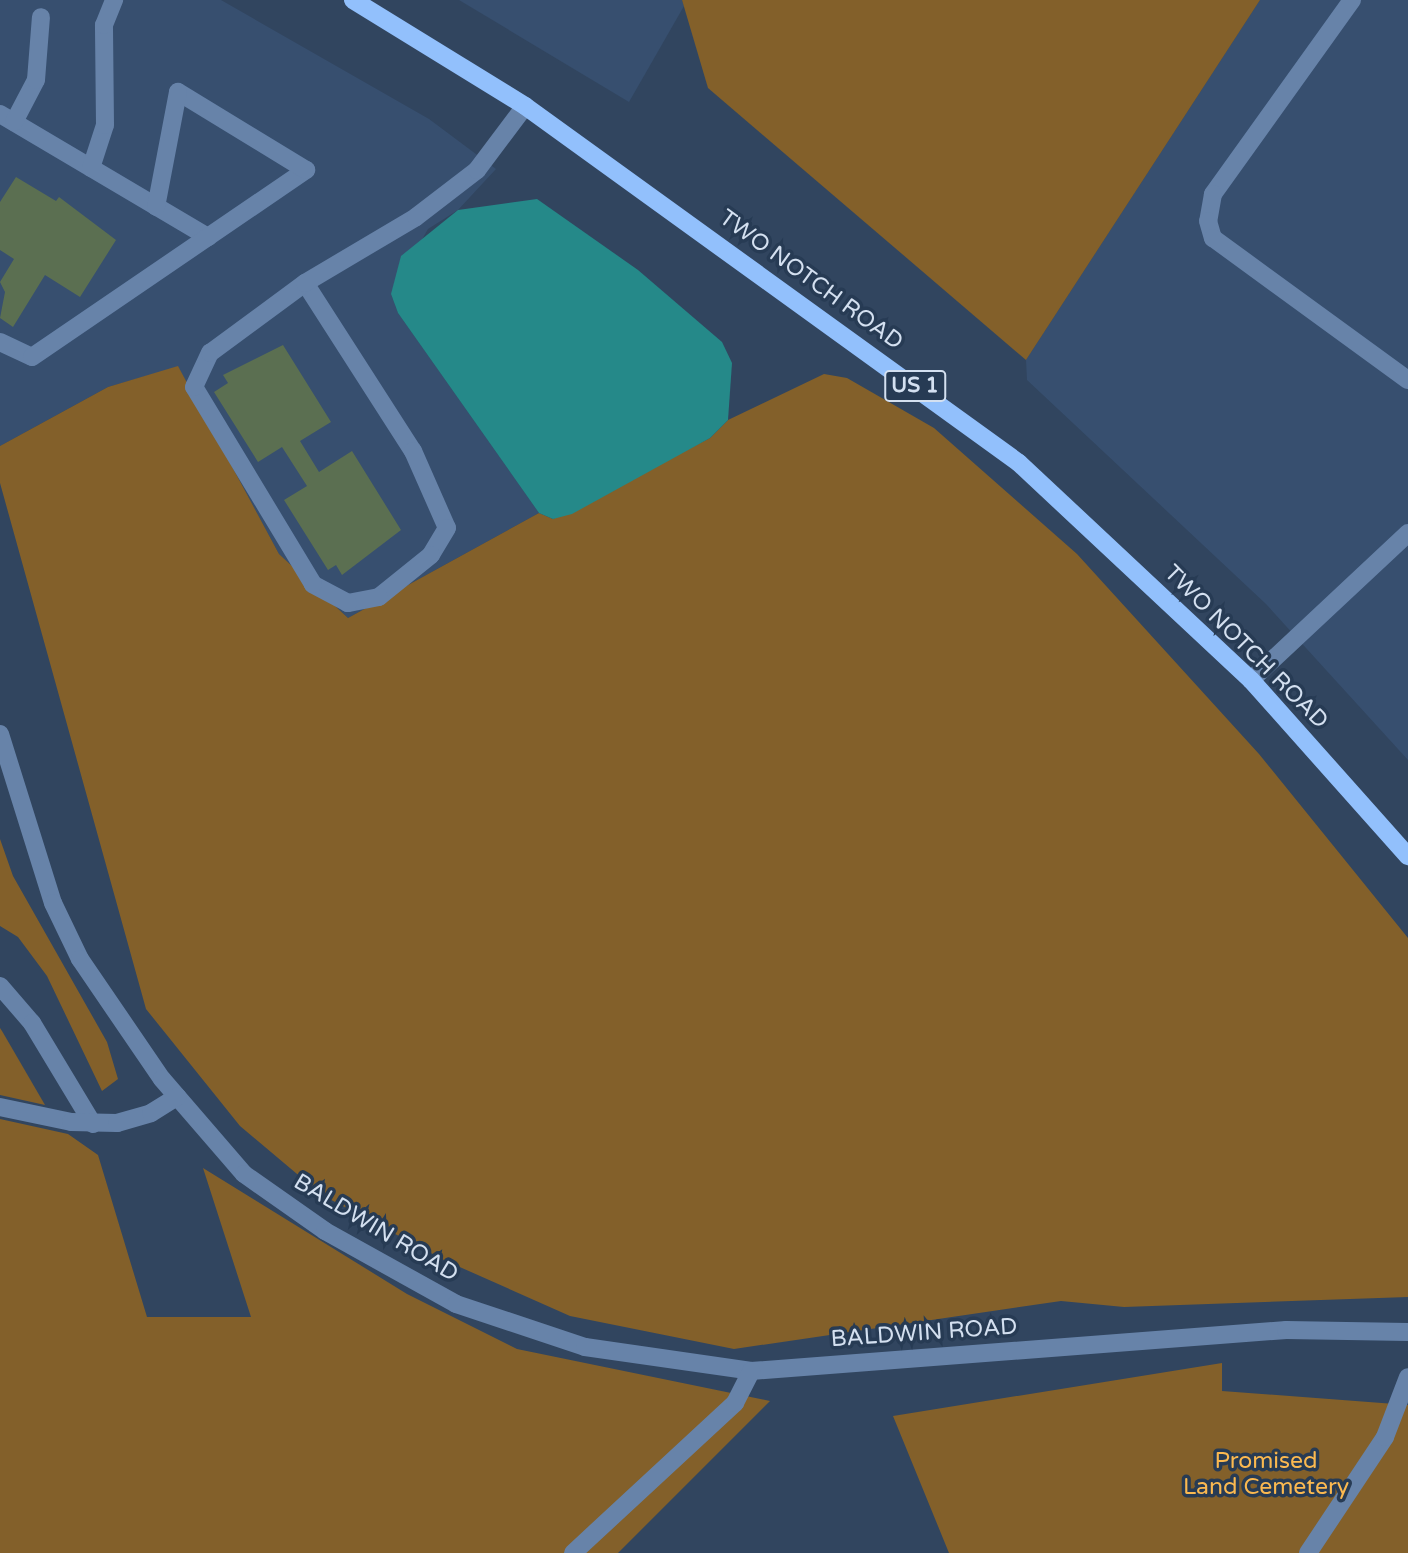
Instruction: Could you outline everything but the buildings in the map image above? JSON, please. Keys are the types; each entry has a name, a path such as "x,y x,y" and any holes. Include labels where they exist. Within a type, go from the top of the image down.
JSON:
{"main road":[{"name":"TWO NOTCH ROAD","path":"352,0 526,106 1019,463 1251,680 1408,856"}],"street":[{"path":"91,168 105,125 104,25 114,0"},
{"path":"1352,0 1213,194 1208,221 1213,238 1408,380"},
{"path":"41,16 36,80 7,118 208,237"},
{"path":"0,342 32,357 306,170 178,92 156,207"},
{"path":"305,283 413,451 447,528 431,555 379,597 348,603 313,584 210,418 194,387 211,353 305,283 416,217 477,170 526,106"},
{"path":"1251,680 1408,533"},
{"name":"BALDWIN ROAD","path":"0,734 35,852 74,947 177,1097 244,1174 325,1231 456,1304 585,1347 751,1371 1286,1330 1408,1332"},
{"path":"0,986 32,1023 93,1124"},
{"path":"0,1107 93,1124 136,1119 177,1097"},
{"path":"573,1553 735,1403 751,1371"},
{"path":"1308,1553 1385,1437 1408,1377"}],"shaded area":[{"path":"0,0 221,0 429,119 496,169 458,210 428,229 391,294 398,313 539,513 348,618 279,554 178,367 108,387 0,446"},
{"path":"459,0 682,0 684,6 629,102"},
{"path":"1260,0 1408,0 1408,760 1266,604 1027,380 1026,360"},
{"path":"537,199 638,270 722,342 732,363 728,420 710,438 572,514 553,519 539,513 398,313 391,294 401,256 458,210"}],"green space":[{"path":"682,0 1260,0 1026,360 708,88"},
{"path":"178,366 279,554 348,618 539,513 553,519 710,438 728,420 824,374 847,378 934,428 1077,554 1259,754 1408,938 1408,1297 1124,1307 1061,1301 734,1349 570,1316 444,1260 322,1195 240,1126 146,1009 0,483 0,446 108,387"},
{"path":"0,839 13,876 107,1042 118,1079 102,1091 47,976 18,937 0,926"},
{"path":"0,1028 2,1031 45,1105 0,1095"},
{"path":"0,1119 68,1134 98,1155 147,1317 251,1317 203,1168 407,1294 517,1349 770,1401 618,1553 0,1553"},
{"name":"Promised Land Cemetery","path":"1222,1363 1222,1391 1408,1405 1408,1553 949,1553 893,1416"}]}
